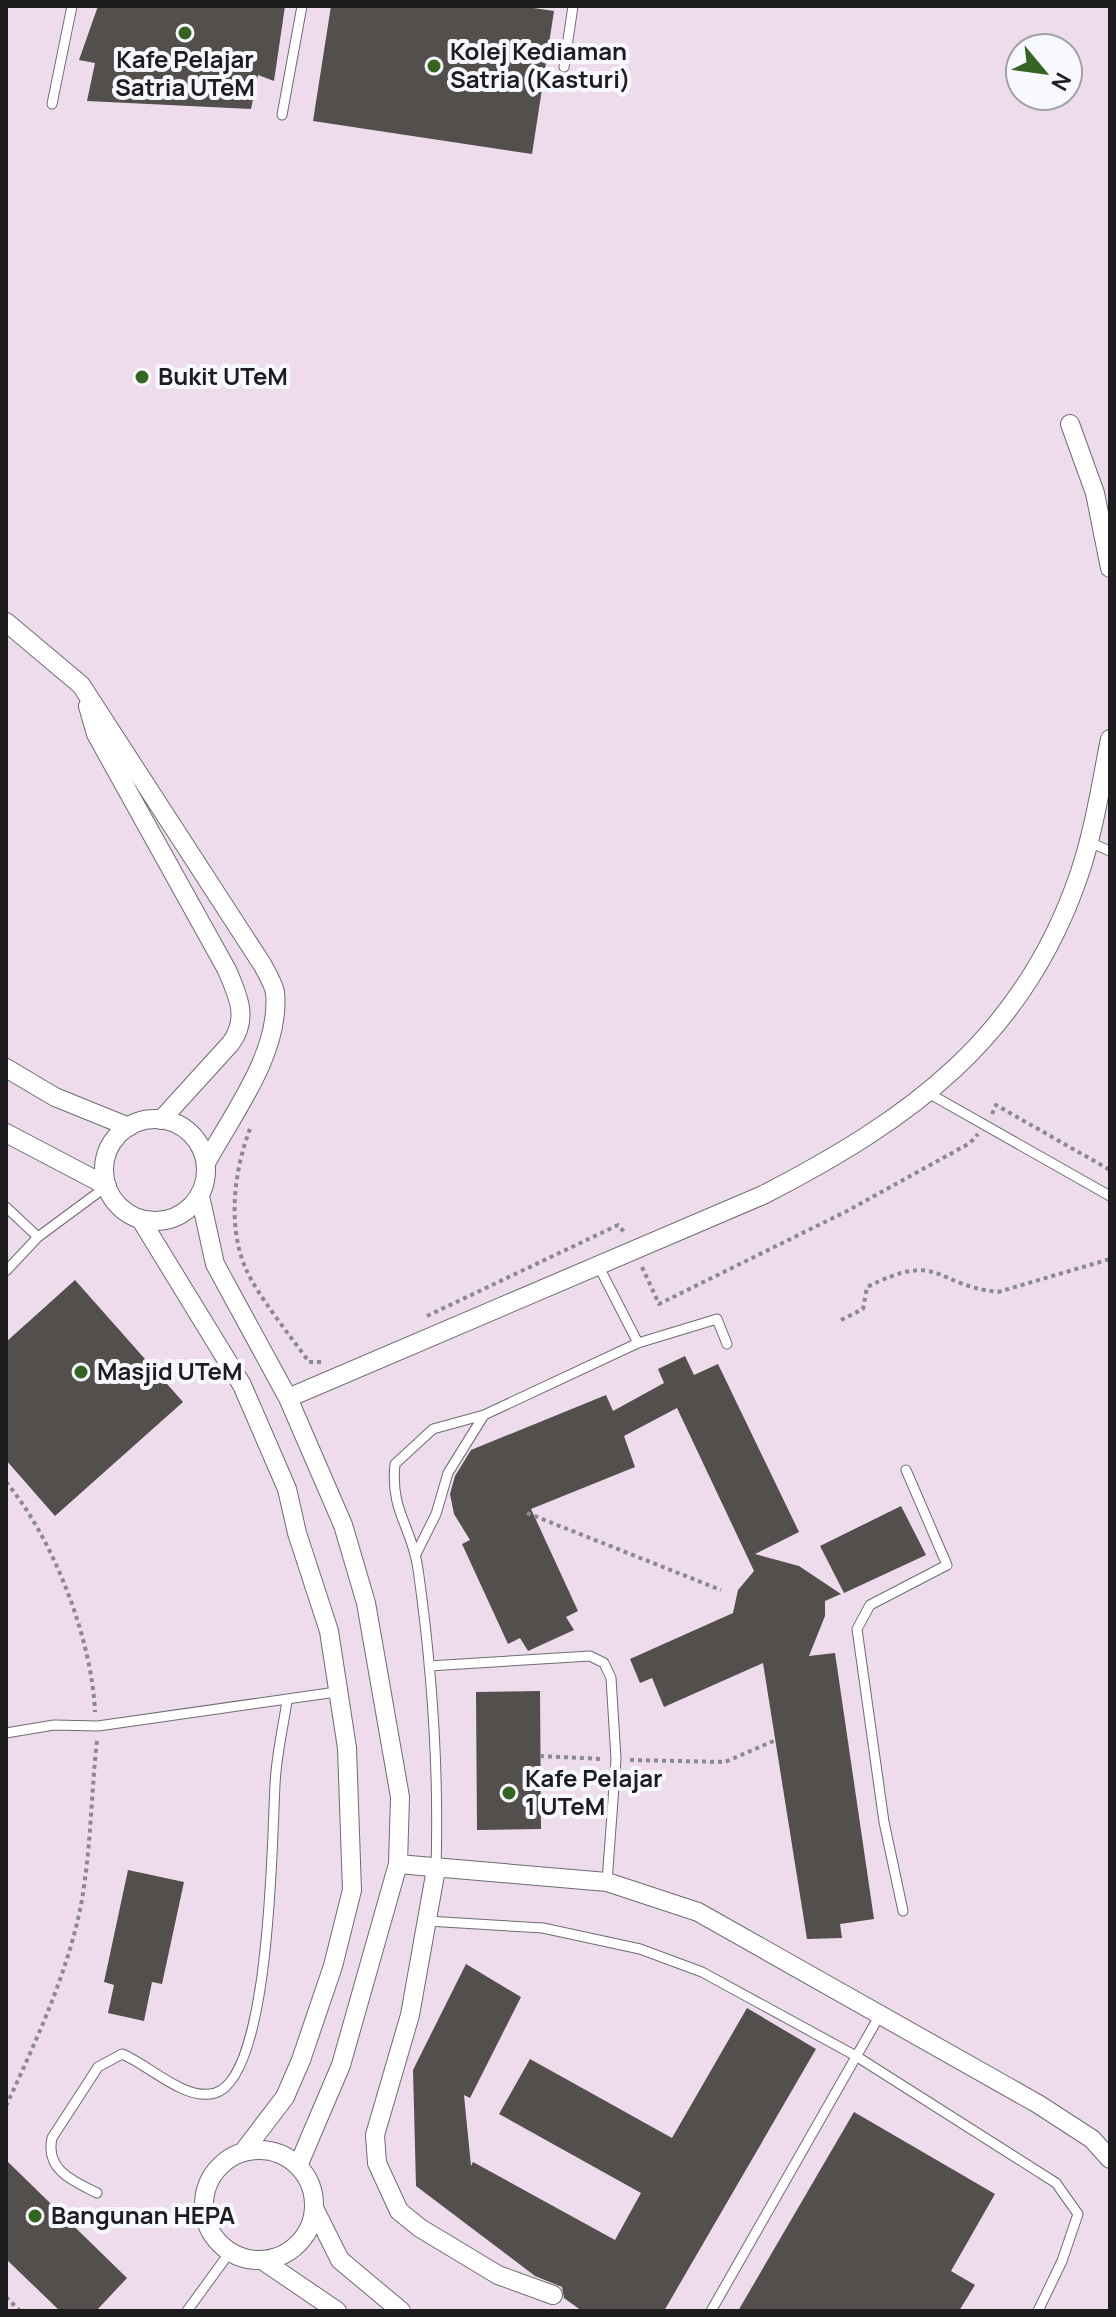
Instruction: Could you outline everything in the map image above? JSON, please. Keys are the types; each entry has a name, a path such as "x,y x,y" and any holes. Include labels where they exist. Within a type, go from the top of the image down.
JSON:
{"street":[{"path":"1070,424 1095,493 1110,568"},
{"path":"6,622 81,685 262,964 274,989 275,1022 258,1068 206,1163"},
{"path":"81,685 96,734 227,970 242,1007 240,1031 161,1120"},
{"path":"288,1398 763,1195 836,1157 930,1094 978,1047 1021,990 1053,935 1078,878 1089,842 1110,739"},
{"path":"6,1068 55,1097 129,1127"},
{"path":"144,1120 177,1124 191,1134 201,1147 206,1163 206,1180 200,1196 174,1218 158,1222 141,1220 126,1213 107,1186 104,1169 107,1153 116,1138 129,1127 144,1120"},
{"path":"6,1133 107,1186"},
{"path":"200,1196 215,1264 288,1398 343,1525 366,1603 400,1797 398,1864 341,2065 298,2166"},
{"path":"141,1220 242,1385 287,1489 297,1533 329,1631 347,1748 352,1890 333,1966 285,2097 243,2152 220,2167 206,2191 204,2205 211,2232 230,2252 262,2260 337,2311"},
{"path":"398,1864 607,1882 698,1912 1038,2104 1092,2139 1110,2159"},
{"path":"436,1869 410,2015 375,2135 377,2163 399,2211 420,2228 498,2275 553,2295"},
{"path":"243,2152 263,2150 282,2155 298,2166 307,2178 314,2208 340,2260 401,2311"},
{"path":"262,2260 283,2254 300,2241 311,2222 314,2208"}],"lane":[{"path":"52,104 72,6"},
{"path":"282,115 302,6"},
{"path":"564,67 573,6"},
{"path":"1089,842 1110,851"},
{"path":"930,1094 1110,1196"},
{"path":"6,1271 38,1237 107,1186"},
{"path":"6,1207 38,1237"},
{"path":"598,1265 638,1343"},
{"path":"436,1869 438,1810 429,1666 416,1554 392,1491 395,1464 433,1429 484,1415 638,1343 717,1319 727,1344"},
{"path":"416,1554 436,1514 448,1473 484,1415"},
{"path":"903,1911 884,1822 857,1629 870,1605 947,1565 906,1470"},
{"path":"429,1666 555,1657 597,1658 609,1669 616,1759 607,1882"},
{"path":"6,1733 54,1725 98,1726 336,1692"},
{"path":"97,2193 61,2173 49,2150 52,2138 98,2067 122,2054 194,2092 213,2095 226,2088 236,2074 260,1992 270,1913 275,1783 287,1701"},
{"path":"427,1921 543,1928 640,1949 702,1972 856,2056 1056,2183 1078,2214 1062,2261 1038,2311"},
{"path":"711,2311 881,2013"},
{"path":"187,2311 230,2252"}],"path":[{"path":"423,1318 618,1225 635,1248 659,1304 847,1211 970,1143 984,1127 996,1105 1110,1170"},
{"path":"254,1119 237,1176 236,1236 246,1271 309,1362 336,1357"},
{"path":"841,1320 863,1309 867,1287 898,1271 923,1268 979,1290 998,1292 1110,1259"},
{"path":"6,1482 37,1528 64,1589 79,1631 98,1726 88,1856 80,1907 59,1985 6,2106"},
{"path":"527,1513 721,1590"},
{"path":"540,1756 725,1762 776,1740"},
{"path":"6,2297 20,2311"}],"shaded area":[{"path":"6,6 1110,6 1110,2311 6,2311"}],"building":[{"name":"Kafe Pelajar Satria UTeM","path":"98,6 285,6 274,81 258,75 251,109 87,101 95,63 79,60"},
{"name":"Kolej Kediaman Satria (Kasturi)","path":"331,6 520,6 554,11 532,154 313,121"},
{"name":"Masjid UTeM","path":"75,1280 183,1402 55,1516 6,1460 6,1342"},
{"path":"685,1356 694,1375 718,1364 799,1532 755,1554 799,1566 841,1594 825,1601 825,1616 809,1656 835,1653 874,1919 840,1924 842,1938 807,1939 763,1663 664,1707 652,1678 640,1683 630,1659 733,1613 738,1590 754,1571 677,1408 624,1436 635,1467 531,1509 578,1611 566,1617 574,1630 528,1651 520,1638 508,1644 462,1544 470,1540 454,1514 450,1494 455,1476 471,1450 606,1395 613,1411 664,1383 658,1369"},
{"path":"901,1506 926,1555 844,1593 820,1546"},
{"name":"Kafe Pelajar 1 UTeM","path":"540,1691 541,1829 477,1830 476,1692"},
{"path":"128,1870 184,1882 162,1984 152,1982 144,2021 108,2013 114,1985 104,1982"},
{"path":"466,1964 521,1997 470,2098 464,2095 471,2166 473,2162 615,2240 641,2193 499,2114 530,2059 672,2138 747,2008 816,2049 664,2311 582,2311 564,2298 562,2287 535,2276 416,2186 413,2070"},
{"path":"854,2112 995,2194 951,2271 975,2285 959,2311 738,2311"},
{"name":"Bangunan HEPA","path":"6,2160 127,2278 96,2311 60,2311 6,2259"}],"place":[{"name":"Kafe Pelajar Satria UTeM","path":"185,33"},
{"name":"Kolej Kediaman Satria (Kasturi)","path":"434,66"},
{"name":"Bukit UTeM","path":"142,377"},
{"name":"Masjid UTeM","path":"81,1372"},
{"name":"Kafe Pelajar 1 UTeM","path":"509,1793"},
{"name":"Bangunan HEPA","path":"35,2216"}]}
